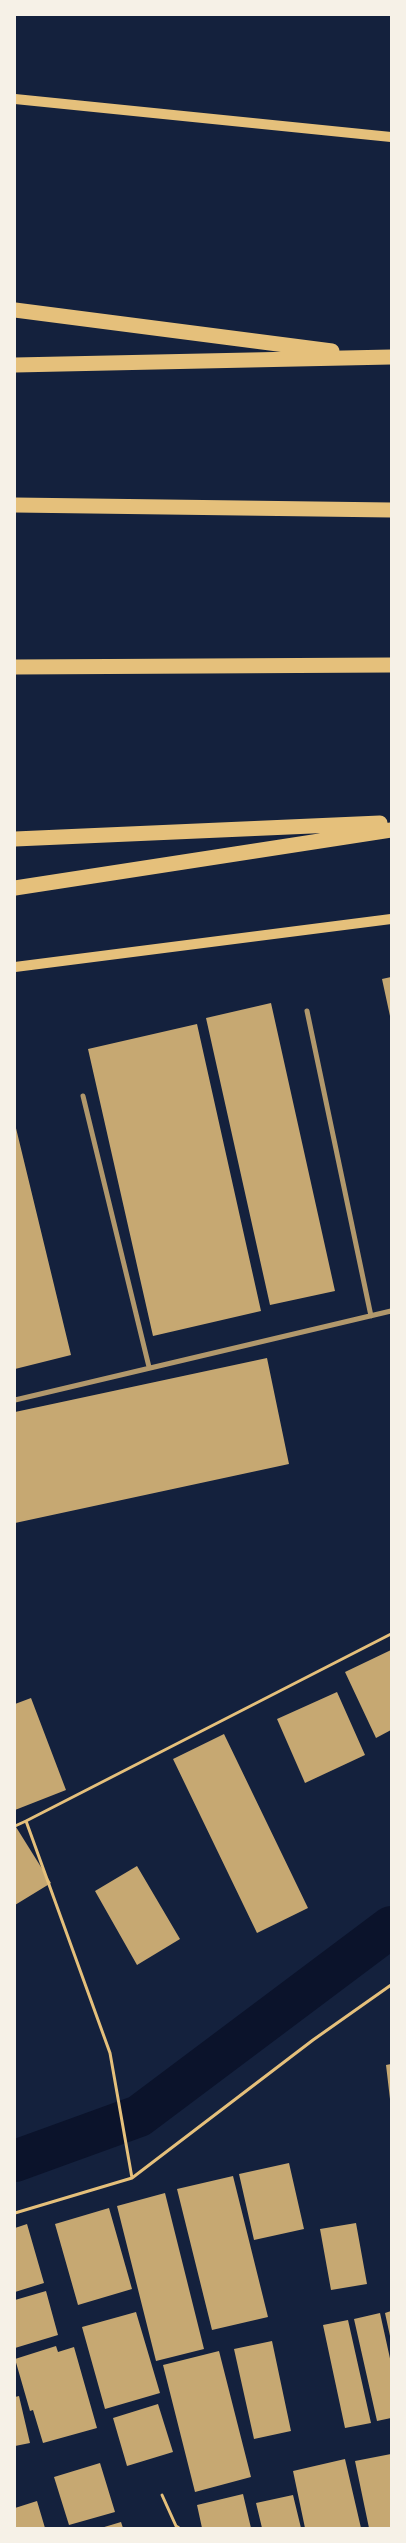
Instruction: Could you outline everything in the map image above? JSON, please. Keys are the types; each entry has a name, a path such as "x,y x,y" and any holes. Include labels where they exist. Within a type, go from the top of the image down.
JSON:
{"highway":[{"path":"15,310 385,357"},
{"path":"15,365 385,357"},
{"path":"15,505 391,510"},
{"path":"15,667 391,664"},
{"path":"15,840 391,822"},
{"path":"15,888 391,830"}],"main road":[{"path":"15,99 391,137"},
{"path":"15,967 391,919"}],"street":[{"path":"307,1012 371,1316"},
{"path":"83,1096 149,1367"},
{"path":"15,1400 391,1311"}],"path":[{"path":"15,1826 391,1634"},
{"path":"26,1821 110,2054 132,2178"},
{"path":"15,2213 132,2178 313,2040 391,1985"},
{"path":"162,2495 176,2526 179,2528"}],"building":[{"path":"391,977 391,1016 390,1016 382,979"},
{"path":"271,1003 335,1291 270,1305 206,1018"},
{"path":"197,1024 261,1311 153,1336 88,1049"},
{"path":"15,1124 71,1355 15,1369"},
{"path":"267,1358 289,1464 15,1523 15,1412"},
{"path":"391,1650 391,1730 376,1738 345,1672"},
{"path":"337,1692 365,1755 305,1783 277,1719"},
{"path":"31,1698 66,1790 15,1810 15,1704"},
{"path":"224,1734 308,1908 257,1933 173,1759"},
{"path":"15,1828 51,1883 15,1905"},
{"path":"137,1866 180,1939 137,1965 95,1891"},
{"path":"391,2064 391,2099 390,2099 386,2065"},
{"path":"289,2163 304,2229 254,2240 239,2174"},
{"path":"233,2176 268,2317 212,2330 177,2189"},
{"path":"165,2193 204,2349 156,2361 117,2206"},
{"path":"109,2208 132,2289 78,2305 55,2224"},
{"path":"356,2223 367,2284 331,2290 320,2229"},
{"path":"27,2224 44,2283 15,2292 15,2228"},
{"path":"46,2291 58,2335 15,2348 15,2300"},
{"path":"391,2311 391,2336 390,2336 385,2313"},
{"path":"136,2312 160,2393 105,2409 82,2327"},
{"path":"380,2313 391,2363 391,2418 377,2421 354,2319"},
{"path":"348,2320 371,2423 345,2428 323,2325"},
{"path":"272,2341 291,2431 254,2439 234,2349"},
{"path":"56,2346 58,2352 74,2347 97,2428 43,2443 33,2410 30,2411 15,2359"},
{"path":"219,2351 251,2477 195,2492 163,2365"},
{"path":"19,2396 30,2443 15,2446 15,2397"},
{"path":"158,2404 173,2452 127,2466 113,2418"},
{"path":"391,2454 391,2528 369,2528 355,2461"},
{"path":"345,2459 361,2528 305,2528 293,2471"},
{"path":"100,2463 115,2512 69,2525 54,2477"},
{"path":"243,2494 251,2528 202,2528 197,2505"},
{"path":"293,2495 301,2528 262,2528 256,2503"},
{"path":"37,2501 45,2528 15,2528 15,2508"},
{"path":"121,2522 123,2528 101,2528"}],"waterway":[{"path":"15,2161 139,2116 391,1927"}]}
